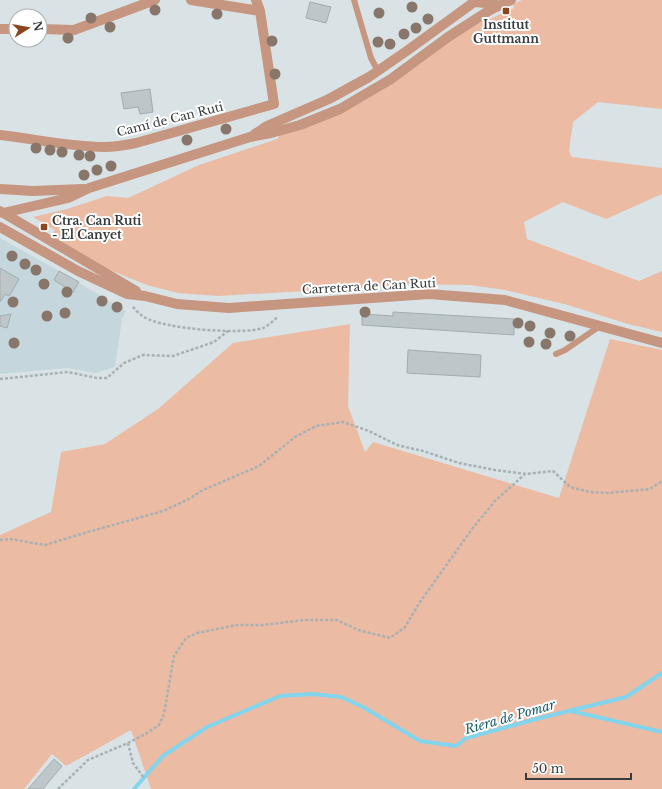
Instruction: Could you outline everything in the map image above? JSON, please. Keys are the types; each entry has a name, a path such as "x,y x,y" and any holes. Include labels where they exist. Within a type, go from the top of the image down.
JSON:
{"street":[{"path":"48,29 74,30 155,0"},
{"path":"191,0 260,11 256,0"},
{"path":"250,136 267,126 329,99 378,71 475,0"},
{"path":"475,0 486,3 493,0"},
{"path":"424,56 428,45 452,28 472,10 475,0"},
{"path":"1,212 68,198 89,188 250,136 300,125 340,109 391,79 448,37 490,10 511,0"},
{"name":"Camí de Can Ruti","path":"0,135 106,147 144,141 274,104 260,11"},
{"path":"330,113 343,101 365,87 378,71"},
{"path":"0,189 33,191 89,188"},
{"name":"Carretera de Can Ruti","path":"1,212 144,296"},
{"name":"Carretera de Can Ruti","path":"0,227 78,271 127,294 144,296 177,304 229,308 429,294 505,300 662,343"}],"lane":[{"path":"354,0 372,58 378,71"},
{"path":"556,354 565,350 600,326"}],"path":[{"path":"127,294 130,305 144,317 163,324 228,331 264,328 279,316 291,303"},
{"path":"0,379 68,372 97,378 107,378 124,363 143,355 173,356 214,342 228,331"},
{"path":"0,540 10,539 45,546 81,534 163,511 187,500 203,490 259,466 295,437 316,426 342,422 369,431 397,446 423,451 459,463 526,474 553,471 570,487 590,492 608,493 650,489 662,481"},
{"path":"58,789 88,760 128,743 147,733 159,724 164,714 174,656 186,638 197,633 237,625 263,625 304,620 337,620 358,630 390,638 405,627 420,602 472,529 490,507 526,474"},
{"path":"128,743 133,763 144,778"}],"shaded area":[{"path":"522,0 662,0 662,109 598,102 573,122 569,151 572,157 662,168 662,194 606,219 563,202 524,222 527,239 639,281 662,271 662,332 628,324 568,305 505,290 470,285 408,284 218,296 178,293 147,285 97,265 52,235 55,230 33,217 67,209 107,196 128,198 199,165 277,139 280,135 337,114 485,17 490,19 514,8 513,4"},
{"path":"0,238 126,311 122,319 115,367 95,373 67,368 0,374"},
{"path":"350,324 348,406 365,452 373,442 559,498 610,339 662,350 662,789 151,789 131,730 66,766 52,754 24,789 0,789 0,535 51,512 61,452 105,444 158,409 233,343"}],"building":[{"path":"310,2 331,7 326,23 306,18"},
{"path":"150,89 153,112 140,114 138,107 124,109 121,93"},
{"path":"0,268 19,279 10,295 8,296 5,294 1,301 0,301"},
{"path":"59,271 79,282 73,292 54,280"},
{"path":"393,312 514,319 514,335 362,325 362,314 393,316"},
{"path":"11,314 7,328 0,326 0,316"},
{"path":"408,350 481,355 480,377 407,373"},
{"path":"54,759 62,766 43,789 28,789"}],"waterway":[{"name":"Riera de Pomar","path":"134,789 163,756 207,727 280,696 312,694 341,697 363,707 420,741 456,746 466,738 626,697 662,673"},
{"path":"571,711 662,732"}],"place":[{"name":"Institut Guttmann","path":"506,11"},
{"name":"Ctra. Can Ruti - El Canyet","path":"44,227"}]}
